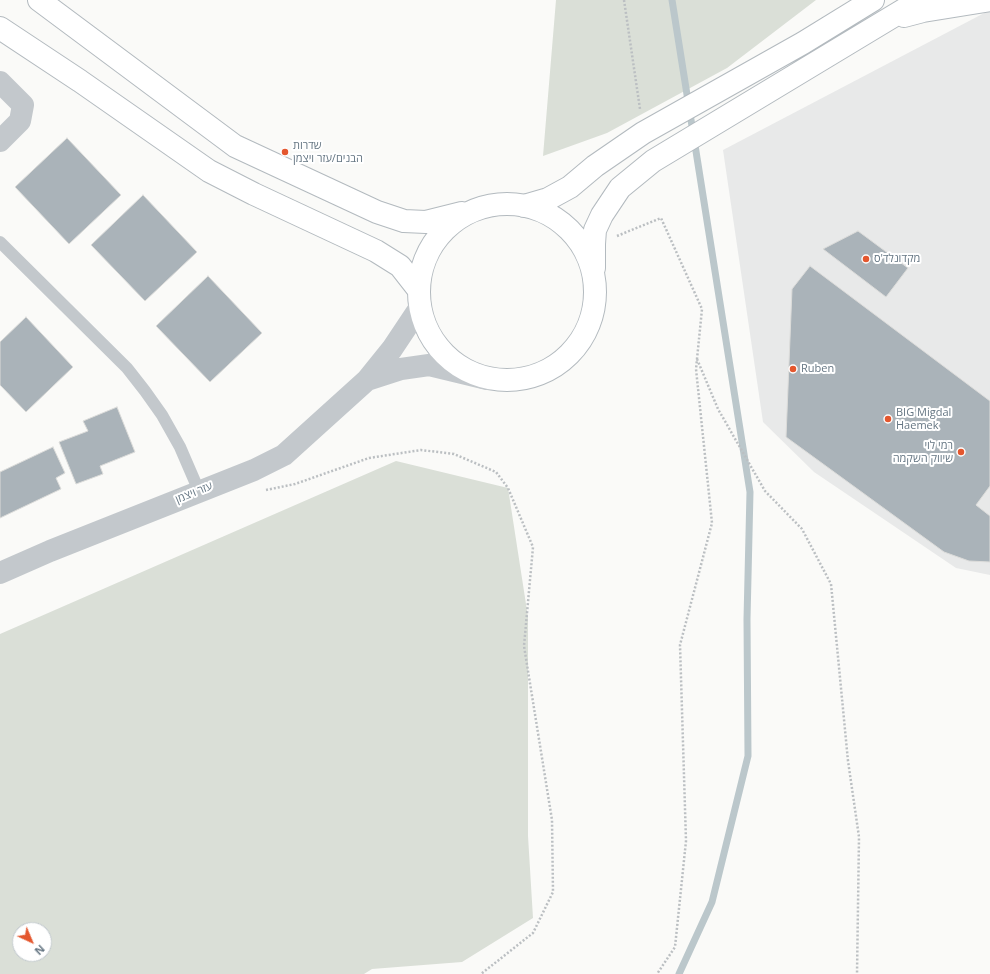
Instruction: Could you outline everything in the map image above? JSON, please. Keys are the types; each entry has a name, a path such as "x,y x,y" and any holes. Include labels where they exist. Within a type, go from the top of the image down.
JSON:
{"main road":[{"path":"39,0 235,146 377,212 404,221 426,222 499,204 524,206 547,214 564,225 578,240 588,258 594,277 594,287"},
{"path":"524,206 548,199 570,187 595,166 643,134 803,43 858,6 873,0"},
{"path":"475,210 452,223 435,241 423,264 419,298 420,313 429,335 442,354 461,369 487,379 515,381 542,374 565,358 580,341 591,320 595,298 594,244 596,230 602,215 620,188 653,161 920,0"},
{"path":"882,23 922,11 990,0"},
{"path":"0,28 80,81 210,171 254,194 376,251 400,266 419,298"}],"street":[{"path":"0,82 23,105 20,121 0,141"},
{"path":"367,380 392,349 419,298"},
{"path":"367,380 401,368 429,365 487,379"},
{"name":"עזר ויצמן","path":"0,573 50,551 254,470 284,455 367,380"}],"lane":[{"path":"0,242 127,368 162,416 180,447 199,491"}],"path":[{"path":"624,0 643,134"},
{"path":"594,244 661,218 702,310 696,369 712,523 680,645 686,841 675,947 657,974"},
{"path":"697,357 718,409 765,491 802,529 831,584 848,761 859,837 857,974"},
{"path":"265,490 295,484 369,458 421,450 454,454 496,472 508,488 533,547 524,646 552,820 553,892 533,933 481,974"}],"shaded area":[{"path":"556,0 816,0 727,68 607,133 543,156"},
{"path":"990,10 990,575 956,568 814,472 763,422 723,150"},
{"path":"396,461 508,488 528,617 528,836 533,918 462,962 372,969 364,974 0,974 0,634"}],"building":[{"path":"67,138 121,195 69,244 15,187"},
{"path":"143,195 197,252 145,301 91,245"},
{"name":"מקדונלד'ס","path":"858,231 908,268 886,297 823,249"},
{"name":"BIG Migdal Haemek","path":"810,266 990,401 990,486 976,505 990,516 990,562 969,561 944,552 786,437 792,289"},
{"path":"208,276 262,333 210,382 156,326"},
{"path":"26,317 73,367 26,412 0,385 0,342"},
{"path":"117,407 135,452 100,466 103,474 76,484 59,442 88,431 83,421"},
{"path":"53,447 65,473 56,478 61,489 0,518 0,472"}],"waterway":[{"path":"672,0 750,492 747,619 748,756 712,902 679,974"}],"place":[{"name":"שדרות הבנים/עזר ויצמן","path":"285,152"},
{"name":"מקדונלד'ס","path":"866,259"},
{"name":"Ruben","path":"793,369"},
{"name":"BIG Migdal Haemek","path":"888,419"},
{"name":"רמי לוי שיווק השקמה","path":"961,452"}]}
